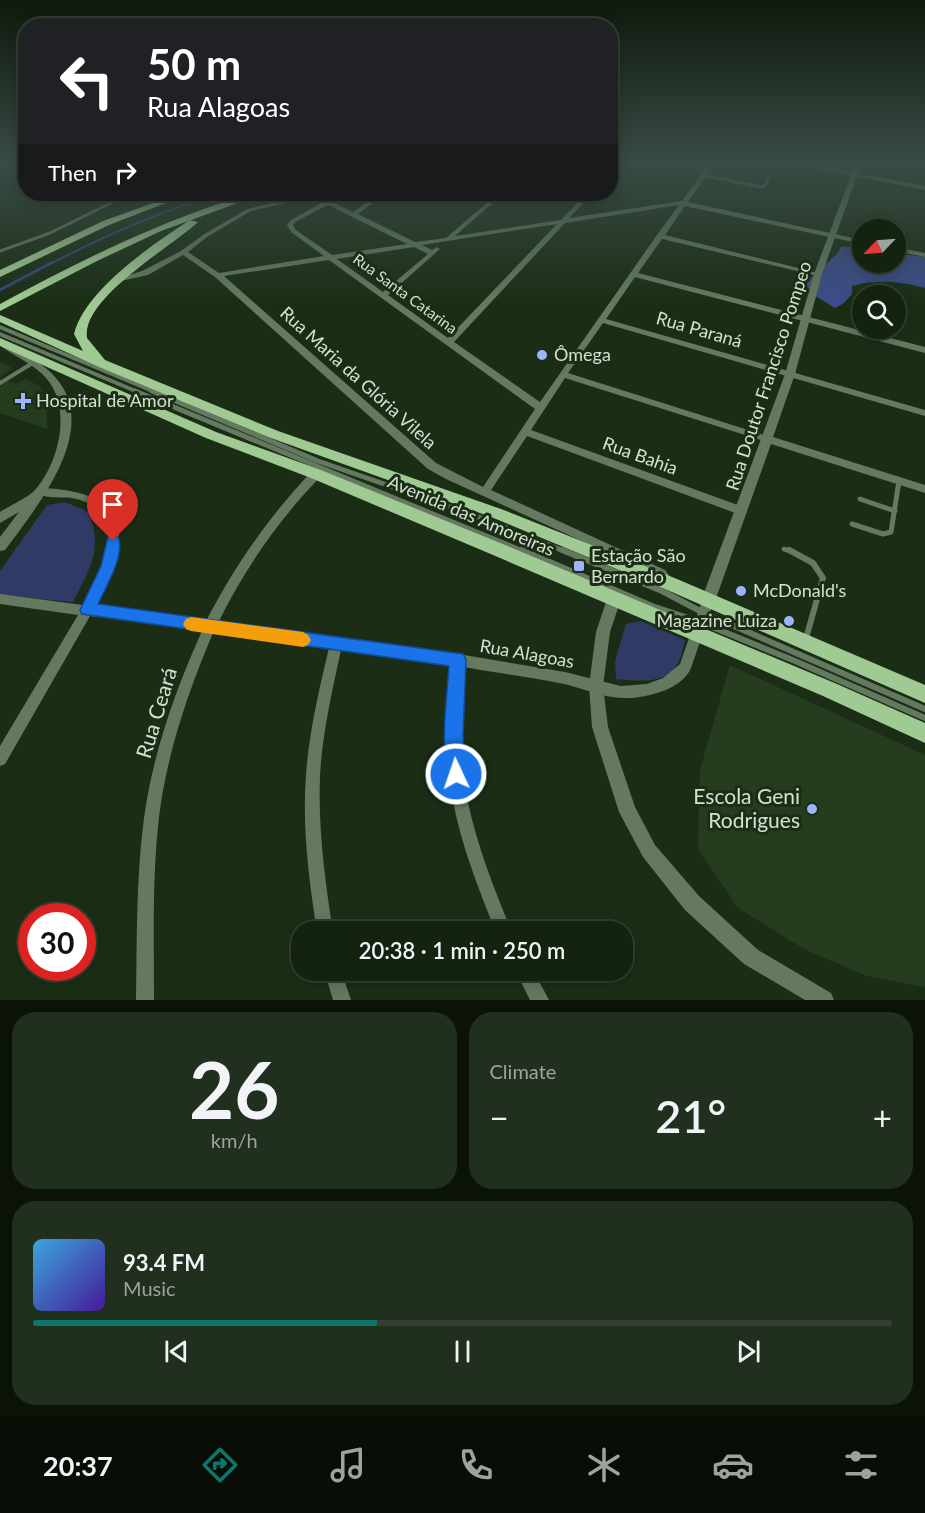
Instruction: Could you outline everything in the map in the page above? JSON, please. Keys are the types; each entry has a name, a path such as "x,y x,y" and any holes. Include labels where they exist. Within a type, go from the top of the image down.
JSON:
{"main road":[{"path":"0,274 106,223 145,209"},
{"path":"0,308 139,236 209,209"},
{"path":"103,364 86,346 80,335 80,329 89,309 176,232 218,209"},
{"name":"Avenida das Amoreiras","path":"2,331 103,364 273,434 496,513 671,584 702,618 925,733"},
{"name":"Avenida das Amoreiras","path":"2,331 211,435 316,474 614,598 805,643 925,694"}],"street":[{"path":"121,279 145,273 254,209"},
{"name":"Rua Santa Catarina","path":"316,209 293,220 290,225 293,231 541,408"},
{"path":"341,209 432,253"},
{"path":"354,214 361,209"},
{"path":"383,296 483,209"},
{"path":"448,343 575,209"},
{"path":"218,275 645,209"},
{"path":"485,492 563,374 678,209"},
{"path":"709,209 852,240"},
{"name":"Rua Doutor Francisco Pompeo","path":"702,618 790,374 818,274 842,209"},
{"path":"659,236 818,274"},
{"path":"906,251 925,255"},
{"name":"Rua Maria da Glória Vilela","path":"183,252 218,275 432,466 643,564 661,573 671,584"},
{"path":"633,274 925,350"},
{"name":"Rua Paraná","path":"602,320 925,413"},
{"path":"0,546 52,475 59,458 66,412 63,398 54,381 43,370 31,364 2,331"},
{"path":"563,374 925,489"},
{"name":"Rua Bahia","path":"526,432 742,512"},
{"name":"Rua Ceará","path":"145,1000 148,851 156,792 187,679 212,626 261,538 316,474"},
{"path":"0,518 41,492 73,494 89,499 102,508 112,524 113,541 109,566 88,610 0,759"},
{"path":"614,598 603,632 596,686 600,727 628,812 649,851 692,903 751,957 797,993 824,1000"},
{"name":"Rua Alagoas","path":"0,599 458,660 565,678 621,692 647,690 667,682 685,668 702,618"},
{"path":"323,921 314,858 313,776 322,707 336,645"},
{"path":"458,660 454,736 456,774 465,818 482,878 500,921"},
{"path":"336,981 342,1000"},
{"path":"529,981 540,1000"}],"lane":[{"path":"0,251 50,233 99,209"},
{"path":"2,331 296,459 399,498 652,606 702,618 925,709"},
{"path":"2,331 318,461 490,521 662,591 702,618 925,718"},
{"path":"0,383 31,364"},
{"path":"852,524 888,534 891,532 899,481"},
{"path":"860,499 894,511"},
{"path":"784,549 810,560 821,571 823,578 805,643"}],"shaded area":[{"path":"852,246 852,273 906,273 906,255 925,257 925,288 888,282 852,285 852,294 844,303 835,308 801,287 837,254 841,247"},
{"name":"Hospital de Amor","path":"0,361 12,368 0,378"},
{"name":"Hospital de Amor","path":"0,378 15,384 26,379 41,387 47,405 47,429 0,413"},
{"path":"65,502 89,512 95,537 93,558 73,602 0,595 0,571 47,505"},
{"path":"641,621 685,640 679,660 673,670 659,678 642,681 616,679 615,661 626,624"},
{"name":"Escola Geni Rodrigues","path":"730,665 925,755 925,987 867,976 804,949 738,908 698,849 700,770"}],"waterway":[{"path":"48,265 90,244 175,209"},
{"path":"0,290 51,263"}],"slow traffic":[{"path":"191,624 303,640"}],"place":[{"name":"Ômega","path":"542,355"},
{"name":"Hospital de Amor","path":"23,401"},
{"name":"Estação São Bernardo","path":"579,566"},
{"name":"McDonald's","path":"741,591"},
{"name":"Magazine Luiza","path":"789,621"},
{"name":"Escola Geni Rodrigues","path":"812,809"}],"route":[{"path":"113,541 109,566 88,610 458,660 454,736 456,774"}]}
